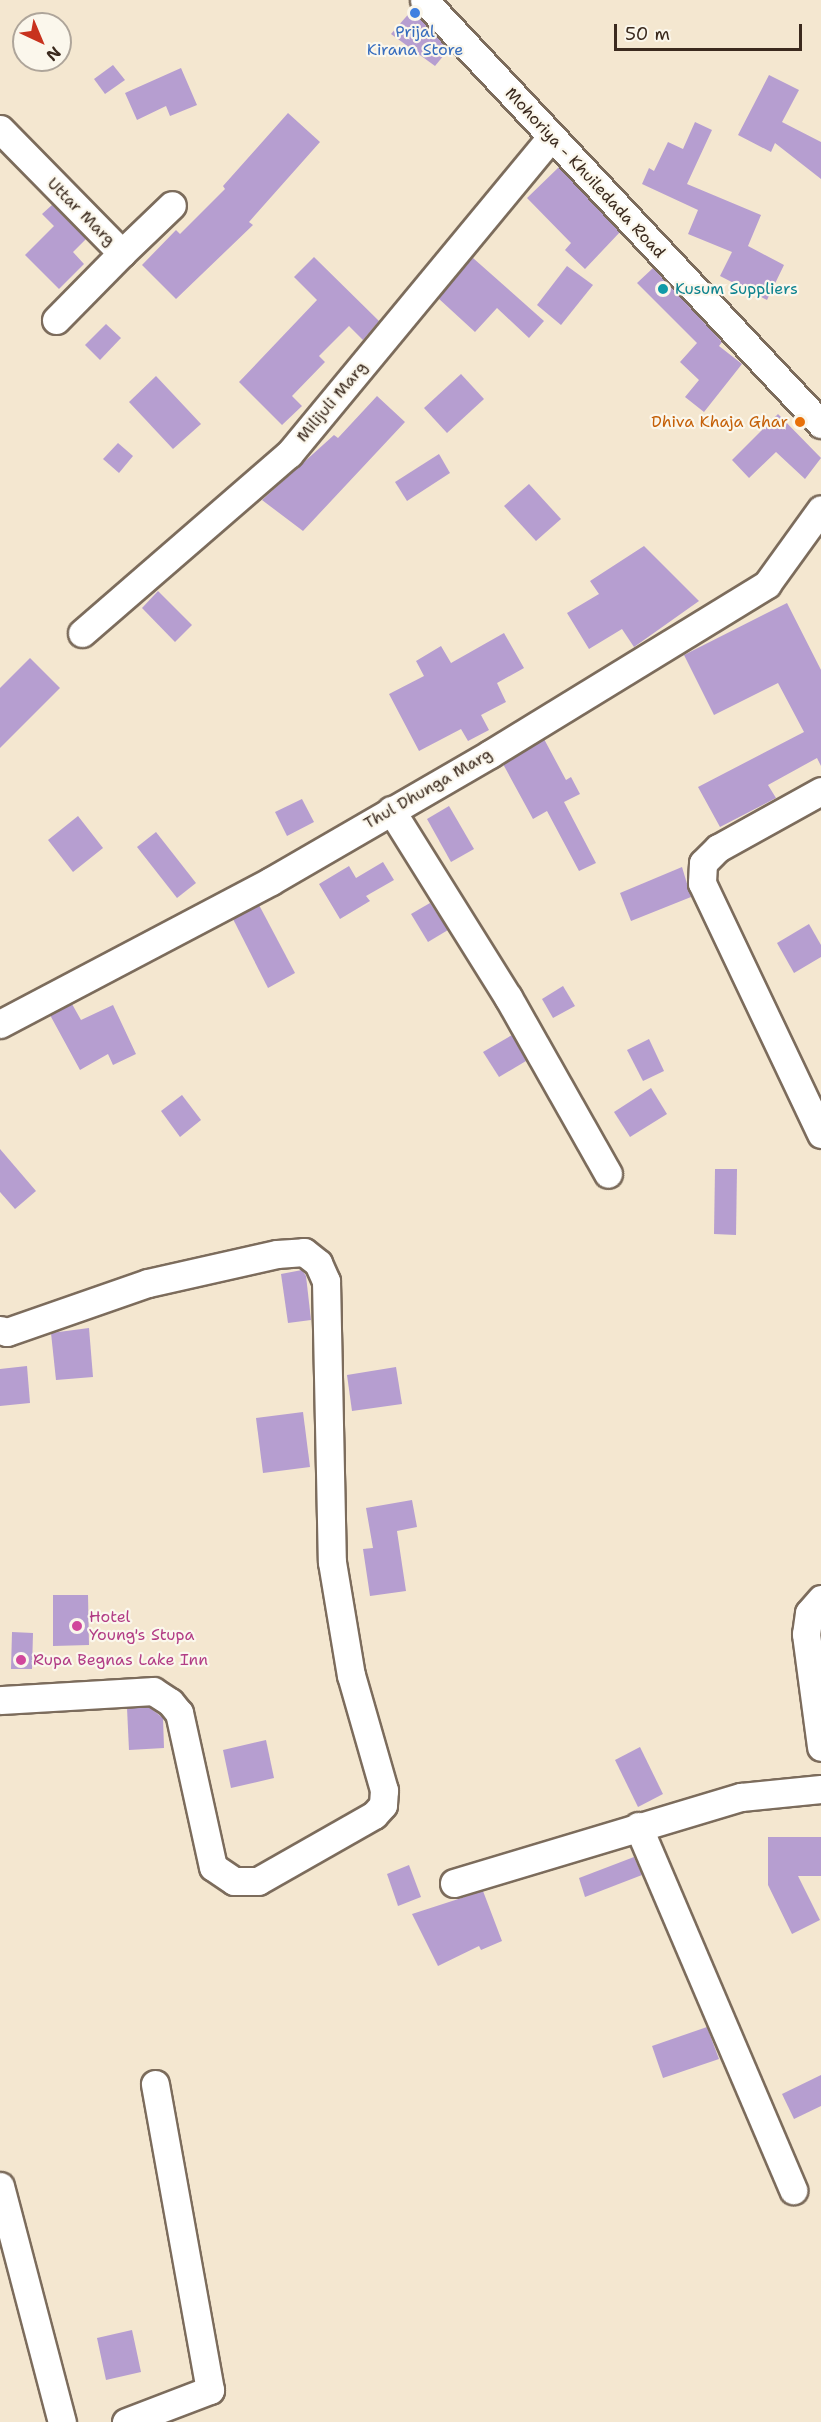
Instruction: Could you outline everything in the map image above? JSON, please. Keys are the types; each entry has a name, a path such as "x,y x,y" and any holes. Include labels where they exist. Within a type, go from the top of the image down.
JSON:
{"street":[{"name":"Mohoriya - Khuiledada Road","path":"424,0 550,139 821,424"},
{"name":"Uttar Marg","path":"0,129 122,253 56,320"},
{"name":"Milijuli Marg","path":"82,633 289,454 550,139"},
{"path":"122,253 172,205"},
{"name":"Thul Dhunga Marg","path":"0,1024 271,881 490,754 767,584 821,509"},
{"path":"821,791 718,848 703,863 702,883 821,1134"},
{"path":"391,810 508,997 608,1174"},
{"path":"0,1330 7,1332 148,1283 277,1254 304,1252 318,1263 327,1292 332,1562 351,1675 384,1790 382,1805 374,1815 258,1881 234,1881 213,1867 179,1713 170,1702 153,1690 0,1700"},
{"path":"821,1599 809,1613 806,1634 821,1747"},
{"path":"454,1883 741,1797 821,1789"},
{"path":"638,1826 794,2190"},
{"path":"126,2422 210,2390 155,2084"},
{"path":"0,2186 62,2422"}],"building":[{"path":"412,10 449,49 435,66 391,34"},
{"path":"113,65 125,80 105,94 94,79"},
{"path":"181,68 197,105 170,116 166,106 137,120 125,93"},
{"path":"769,75 799,90 782,122 821,142 821,179 775,143 771,152 738,135"},
{"path":"288,113 320,142 249,222 253,225 176,299 142,265 176,230 180,234 225,189 223,186"},
{"path":"695,122 712,130 687,184 761,215 748,246 784,265 767,300 720,276 732,252 688,234 698,210 642,184 649,168 654,171 668,142 683,149"},
{"path":"559,167 620,232 585,269 565,250 571,243 527,198"},
{"path":"52,205 86,239 73,252 84,264 59,289 25,255 54,226 42,214"},
{"path":"314,257 379,321 363,340 349,326 319,356 325,362 292,396 302,406 282,425 239,382 317,300 294,277"},
{"path":"473,258 544,321 529,338 497,308 475,332 438,298"},
{"path":"567,266 593,285 561,325 537,305"},
{"path":"653,268 722,342 719,346 742,364 704,412 685,397 699,380 680,362 697,343 637,283"},
{"path":"106,324 121,338 100,360 85,345"},
{"path":"461,374 484,399 447,433 424,408"},
{"path":"156,376 201,424 173,449 129,402"},
{"path":"377,396 405,422 303,531 262,500 334,435 338,438"},
{"path":"778,414 821,458 805,479 776,452 749,478 732,460"},
{"path":"118,443 133,456 119,473 103,459"},
{"path":"439,454 450,473 407,501 395,482"},
{"path":"529,484 561,519 536,541 504,506"},
{"path":"644,546 699,601 634,647 622,629 589,649 567,613 599,594 590,581"},
{"path":"158,591 192,625 175,642 142,608"},
{"path":"787,603 821,670 821,766 817,758 768,785 776,798 720,827 698,787 804,732 778,683 714,715 684,655"},
{"path":"504,633 524,668 497,683 506,702 481,715 489,730 468,741 461,729 419,751 389,694 424,676 416,661 441,646 451,663"},
{"path":"30,658 60,688 0,748 0,688"},
{"path":"544,739 566,780 571,777 580,794 564,802 596,863 579,871 547,811 533,819 503,764"},
{"path":"302,799 314,822 287,836 275,812"},
{"path":"449,806 474,849 451,862 427,819"},
{"path":"78,816 103,848 73,872 48,840"},
{"path":"156,832 196,883 177,898 137,847"},
{"path":"383,862 394,880 366,896 370,901 340,919 319,884 349,866 356,878"},
{"path":"682,867 691,897 631,921 620,893"},
{"path":"430,903 448,930 428,942 411,914"},
{"path":"259,905 295,973 268,988 233,919"},
{"path":"809,924 821,945 821,957 794,973 777,943"},
{"path":"563,986 575,1006 553,1018 542,999"},
{"path":"72,1004 81,1020 113,1005 136,1054 113,1065 108,1054 80,1070 50,1015"},
{"path":"512,1035 526,1061 499,1077 483,1052"},
{"path":"649,1039 664,1071 643,1081 627,1050"},
{"path":"651,1088 667,1114 630,1137 614,1112"},
{"path":"182,1095 201,1120 180,1137 161,1111"},
{"path":"0,1149 36,1191 15,1209 0,1192"},
{"path":"715,1169 737,1169 736,1235 714,1234"},
{"path":"302,1270 306,1276 311,1320 288,1323 281,1274"},
{"path":"89,1328 93,1377 56,1380 51,1333"},
{"path":"27,1366 30,1403 0,1406 0,1369"},
{"path":"396,1367 402,1404 352,1411 347,1375"},
{"path":"303,1412 310,1467 263,1473 256,1418"},
{"path":"412,1500 417,1527 397,1531 406,1591 370,1596 363,1549 373,1548 366,1508"},
{"path":"53,1595 88,1595 89,1645 53,1646"},
{"path":"12,1632 33,1633 32,1669 11,1669"},
{"path":"149,1707 163,1718 164,1748 129,1750 127,1708"},
{"path":"266,1740 274,1778 231,1788 223,1750"},
{"path":"640,1747 663,1794 638,1807 615,1760"},
{"path":"768,1837 821,1837 821,1876 798,1876 820,1920 792,1934 768,1885"},
{"path":"634,1857 642,1875 585,1897 579,1878"},
{"path":"409,1865 421,1897 398,1906 387,1874"},
{"path":"483,1891 502,1941 481,1950 479,1946 438,1966 412,1914"},
{"path":"707,2027 719,2059 663,2078 652,2046"},
{"path":"821,2075 821,2106 794,2119 782,2094"},
{"path":"132,2330 141,2372 106,2380 97,2338"}],"place":[{"name":"Prijal Kirana Store","path":"415,13"},
{"name":"Kusum Suppliers","path":"663,289"},
{"name":"Dhiva Khaja Ghar","path":"800,422"},
{"name":"Hotel Young's Stupa","path":"77,1626"},
{"name":"Rupa Begnas Lake Inn","path":"21,1660"}]}
